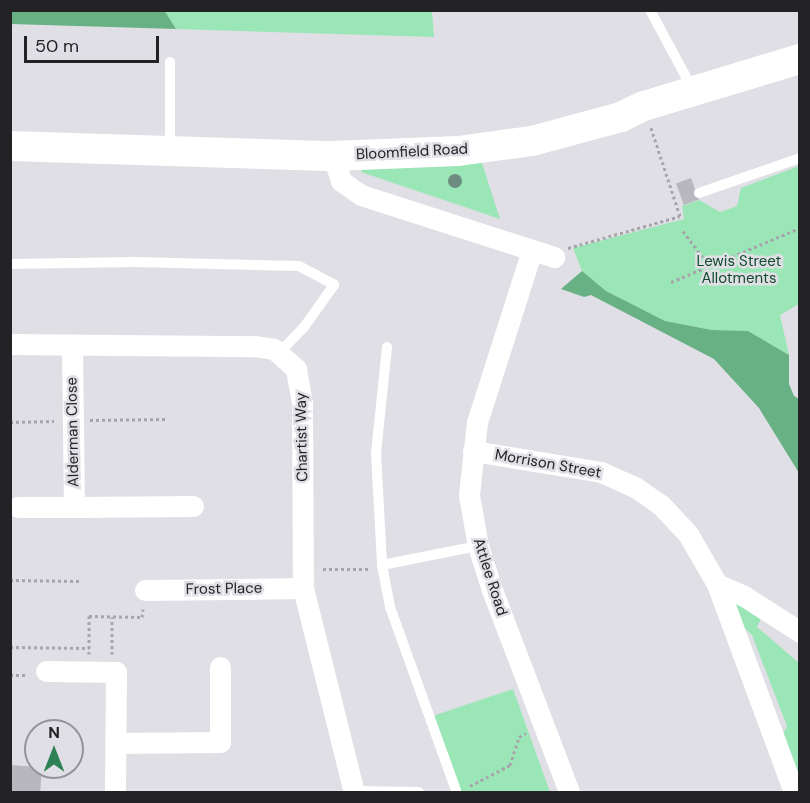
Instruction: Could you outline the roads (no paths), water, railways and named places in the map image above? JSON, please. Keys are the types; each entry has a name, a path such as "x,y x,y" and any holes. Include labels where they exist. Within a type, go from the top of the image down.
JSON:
{"street":[{"name":"Bloomfield Road","path":"10,146 333,156 458,151 532,141 621,117 644,106 694,93 800,59"},
{"path":"333,156 341,182 361,195 554,257"},
{"name":"Attlee Road","path":"532,250 477,422 470,495 478,546 569,792"},
{"path":"10,344 255,346 280,352"},
{"name":"Alderman Close","path":"72,346 74,507 193,506"},
{"name":"Chartist Way","path":"280,352 296,369 302,384 303,588 354,792"},
{"name":"Morrison Street","path":"473,451 601,472 635,487 661,505 688,534 717,584 794,792"},
{"path":"18,507 74,507"},
{"path":"717,584 744,596 800,632"},
{"name":"Frost Place","path":"145,590 303,588"},
{"path":"116,743 220,742 220,667"},
{"path":"46,671 116,672 115,792"}],"lane":[{"path":"650,10 694,93"},
{"path":"170,62 170,152"},
{"path":"699,192 800,158"},
{"path":"10,264 135,262 299,266 334,285 280,352"},
{"path":"387,347 376,453 382,565 390,607 456,790"},
{"path":"382,565 478,546"},
{"path":"354,792 419,792"}],"park label":[{"name":"Lewis Street Allotments","path":"739,270"}]}
